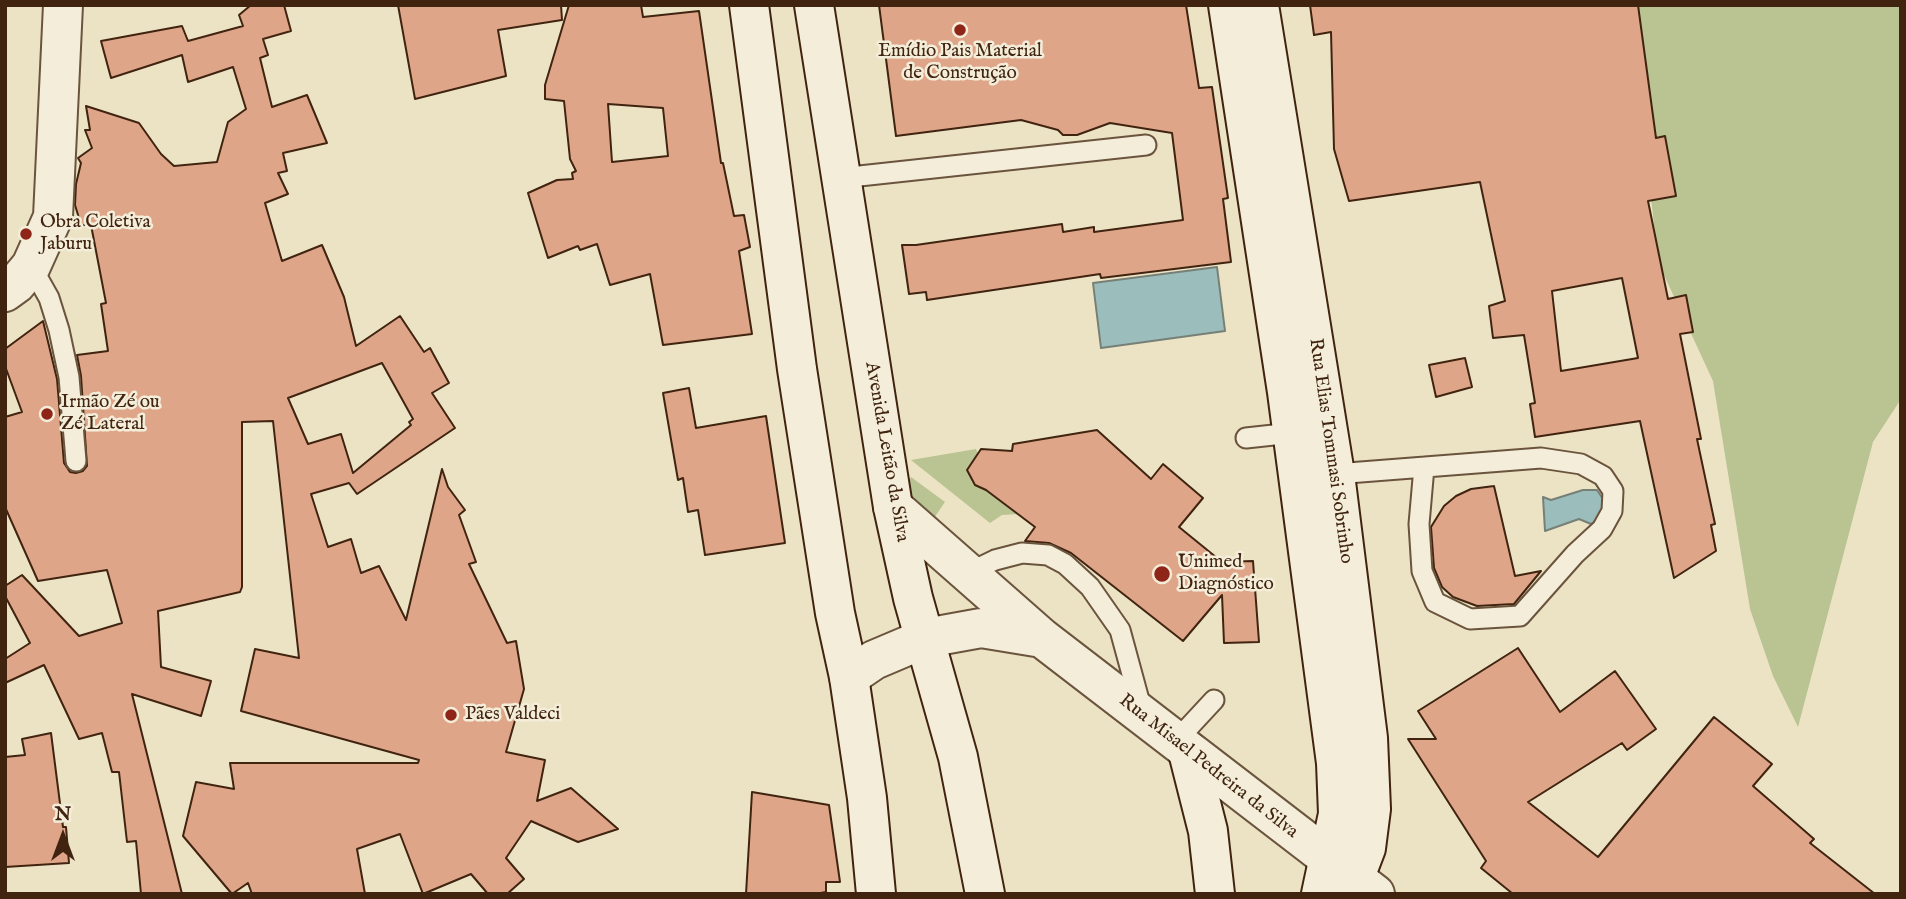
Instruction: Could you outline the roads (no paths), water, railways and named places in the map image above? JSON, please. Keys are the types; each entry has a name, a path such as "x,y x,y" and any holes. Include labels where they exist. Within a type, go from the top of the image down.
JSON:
{"street":[{"path":"18,279 53,217 63,5"},
{"path":"750,5 797,369 867,798 876,894"},
{"name":"Avenida Leitão da Silva","path":"814,5 893,507 914,598 958,757 985,894"},
{"name":"Rua Elias Tommasi Sobrinho","path":"1228,5 1292,433 1336,763 1344,884"},
{"name":"Rua Elias Tommasi Sobrinho","path":"1259,5 1335,474 1368,737 1371,809 1366,848 1344,884"},
{"name":"Rua Misael Pedreira da Silva","path":"893,507 1042,638 1181,747 1344,884"},
{"name":"Rua Misael Pedreira da Silva","path":"849,677 874,660 926,638 981,628 1042,638"},
{"path":"1181,747 1208,831 1215,894"}],"lane":[{"path":"841,178 1146,145"},
{"path":"18,279 49,298 69,377 76,461"},
{"path":"1246,438 1292,433"},
{"path":"1335,474 1424,467 1541,458 1581,464 1603,476 1613,491 1612,511 1601,529 1520,616 1470,619 1435,602 1422,572 1419,524 1424,467"},
{"path":"968,573 995,560 1022,553 1048,555 1065,564 1090,587 1120,630 1144,718"},
{"path":"1181,747 1214,700"}],"water":[{"path":"1217,267 1225,331 1101,348 1093,283"},
{"path":"1583,490 1597,490 1605,502 1603,519 1591,524 1579,519 1545,531 1543,497 1551,500"}],"place":[{"name":"Emídio Pais Material de Construção","path":"960,30"},
{"name":"Obra Coletiva Jaburu","path":"26,234"},
{"name":"Irmão Zé ou Zé Lateral","path":"47,414"},
{"name":"Unimed Diagnóstico","path":"1162,574"},
{"name":"Pães Valdeci","path":"451,715"}]}
